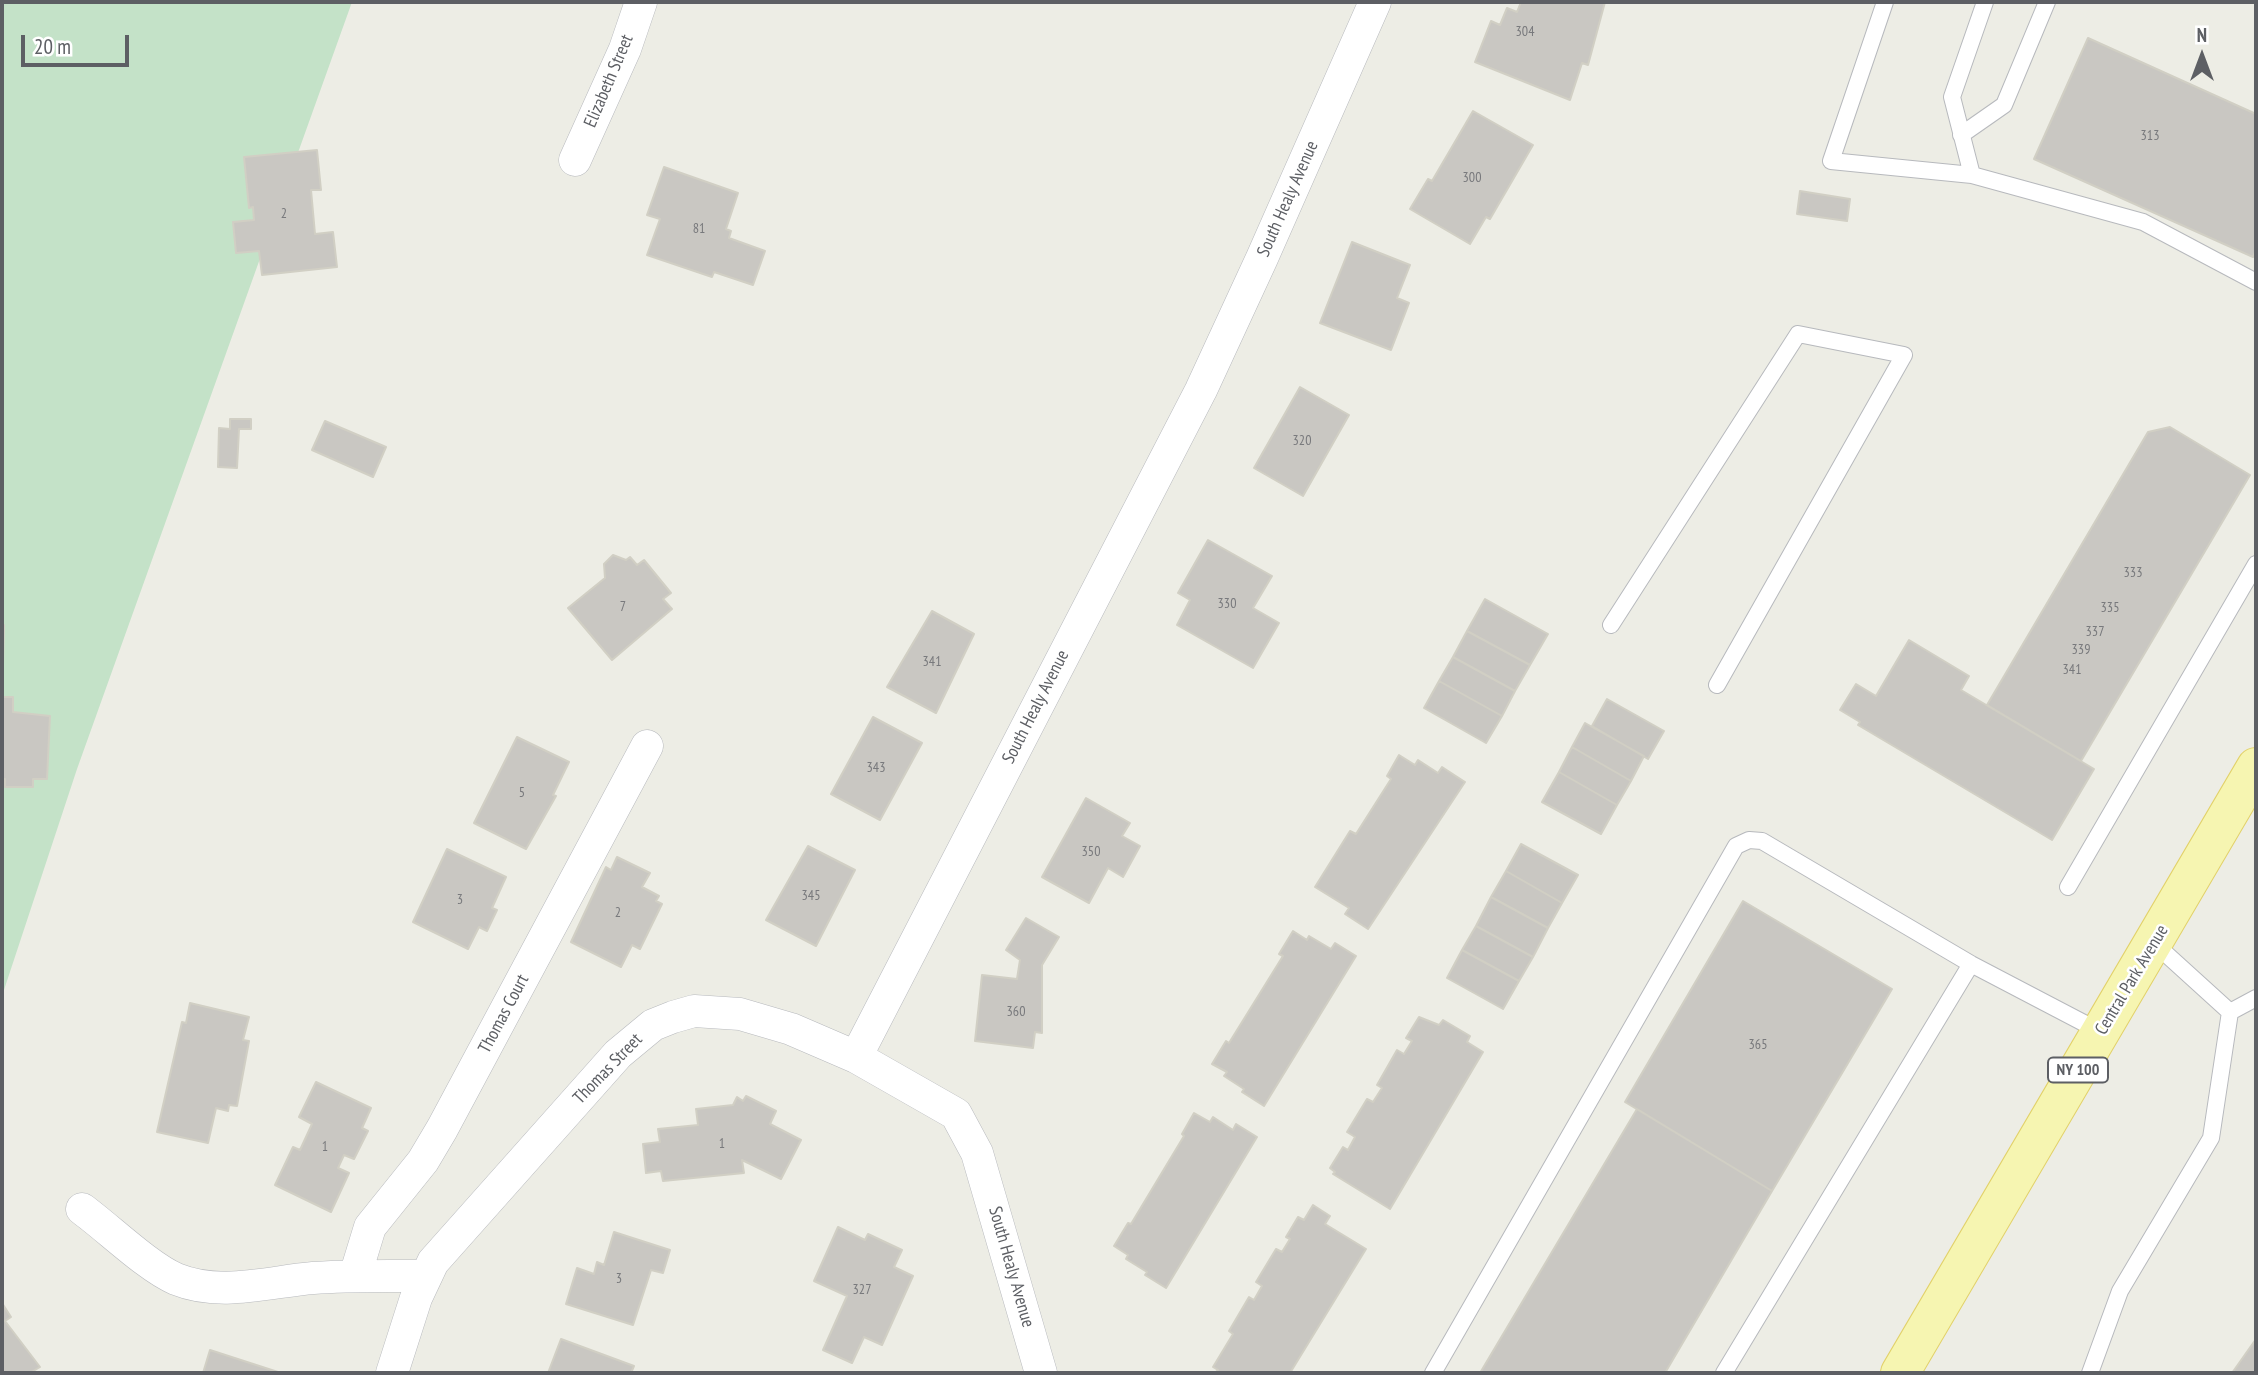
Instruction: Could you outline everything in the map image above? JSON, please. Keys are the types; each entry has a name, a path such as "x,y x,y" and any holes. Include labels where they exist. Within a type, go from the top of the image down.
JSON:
{"main road":[{"name":"Central Park Avenue","path":"1900,1373 2256,767"}],"street":[{"name":"Elizabeth Street","path":"575,160 625,49 642,2"},
{"name":"South Healy Avenue","path":"1041,1373 981,1165 967,1130 956,1114 940,1102 856,1057 1201,390 1375,2"},
{"name":"Thomas Court","path":"355,1276 370,1227 423,1161 442,1129 647,746"},
{"name":"Thomas Street","path":"392,1373 425,1276 446,1245 635,1037 653,1025 694,1011 718,1011 791,1029 856,1057"},
{"path":"82,1209 154,1266 176,1279 196,1285 217,1288 355,1276 425,1276"}],"lane":[{"path":"1885,2 1831,161 1972,174 2143,222 2256,282"},
{"path":"1972,174 1952,97 1984,2"},
{"path":"1961,135 2004,105 2047,2"},
{"path":"1611,625 1798,334 1904,355 1717,685"},
{"path":"2068,887 2256,564"},
{"path":"1433,1373 1736,846 1749,840 1762,841 1971,964 2101,1032"},
{"path":"2154,943 2230,1012"},
{"path":"1724,1373 1971,964"},
{"path":"2230,1012 2256,998"},
{"path":"2090,1373 2120,1291 2211,1138 2230,1012"}],"green space":[{"path":"2,2 352,2 77,769 2,996"}],"building":[{"path":"1521,2 1605,2 1588,65 1582,63 1570,100 1475,62 1491,21 1500,25 1507,8 1517,12"},
{"path":"2088,38 2256,114 2256,250 2253,257 2034,159"},
{"path":"1473,111 1533,145 1490,219 1486,217 1470,244 1410,209 1428,179 1432,181"},
{"path":"317,150 321,190 311,190 315,234 333,232 337,267 262,275 259,251 236,253 233,222 254,220 253,207 249,208 244,157"},
{"path":"664,167 738,193 726,229 731,231 729,238 765,251 753,285 714,272 712,277 647,255 660,219 647,215"},
{"path":"1800,191 1850,199 1847,221 1797,214"},
{"path":"1352,242 1410,265 1397,298 1409,303 1391,350 1320,323"},
{"path":"1300,387 1349,415 1303,496 1254,468"},
{"path":"230,419 251,419 251,429 239,429 237,468 218,467 219,428 230,429"},
{"path":"325,421 386,447 373,477 312,450"},
{"path":"2170,427 2250,475 2081,761 1987,705 2148,432"},
{"path":"1208,540 1272,576 1253,608 1279,623 1253,668 1177,625 1190,600 1178,593"},
{"path":"613,555 626,560 630,557 637,565 644,560 671,593 663,599 672,609 612,660 568,608 605,578 604,564"},
{"path":"1485,599 1548,634 1530,665 1467,631"},
{"path":"932,611 974,634 936,713 887,687"},
{"path":"4,625 3,666 2,666"},
{"path":"1467,631 1530,665 1515,691 1453,657"},
{"path":"1909,640 1969,676 1961,690 2094,769 2052,840 1858,725 1860,722 1840,710 1856,684 1876,696"},
{"path":"1453,657 1515,691 1502,716 1439,681"},
{"path":"1439,681 1502,716 1486,743 1424,708"},
{"path":"2,697 13,697 13,712 50,716 47,779 33,779 33,787 5,787 5,779 2,779"},
{"path":"1607,699 1664,731 1648,759 1592,726"},
{"path":"873,717 922,743 880,820 831,794"},
{"path":"1585,723 1644,756 1631,781 1572,747"},
{"path":"517,737 569,762 553,795 556,796 526,849 474,823"},
{"path":"1572,747 1631,781 1617,805 1559,772"},
{"path":"1399,755 1415,765 1418,760 1438,773 1442,767 1465,782 1368,929 1345,914 1349,908 1315,887 1350,831 1356,834 1391,779 1387,776"},
{"path":"1559,772 1617,805 1601,834 1542,802"},
{"path":"1086,798 1130,823 1122,836 1140,846 1123,877 1108,868 1089,903 1042,877"},
{"path":"1521,844 1578,875 1562,903 1506,871"},
{"path":"808,846 855,870 816,946 766,920"},
{"path":"447,849 506,877 492,908 497,910 487,931 479,927 468,949 413,922"},
{"path":"617,857 650,873 642,887 659,896 656,901 662,904 640,949 632,945 621,967 571,942 606,867 611,870"},
{"path":"1506,871 1562,903 1548,928 1491,897"},
{"path":"1491,897 1548,928 1533,957 1476,926"},
{"path":"1743,901 1892,989 1772,1191 1625,1102"},
{"path":"1026,918 1059,937 1042,965 1042,1033 1035,1032 1033,1048 975,1041 982,975 1017,979 1020,960 1006,950"},
{"path":"1476,926 1533,957 1519,981 1462,950"},
{"path":"1293,931 1307,940 1309,936 1331,949 1335,943 1356,956 1264,1106 1224,1076 1227,1072 1212,1064 1226,1041 1229,1043 1283,956 1279,954"},
{"path":"1462,950 1519,981 1503,1009 1447,978"},
{"path":"190,1003 249,1017 243,1040 249,1041 237,1106 229,1105 228,1111 216,1108 208,1143 157,1132 182,1022 186,1023"},
{"path":"1419,1017 1439,1025 1443,1020 1470,1036 1467,1042 1483,1052 1390,1209 1333,1174 1335,1172 1330,1168 1343,1147 1348,1150 1355,1137 1347,1132 1367,1099 1373,1102 1382,1088 1377,1085 1397,1050 1404,1054 1412,1041 1406,1038"},
{"path":"316,1082 371,1108 362,1128 368,1131 354,1159 344,1155 338,1168 349,1173 331,1212 275,1185 293,1147 300,1150 312,1124 299,1117"},
{"path":"746,1096 776,1111 770,1124 801,1140 781,1179 742,1160 744,1173 663,1181 661,1171 646,1173 643,1144 660,1142 658,1129 698,1125 696,1109 733,1105 737,1097 743,1101"},
{"path":"1637,1109 1772,1191 1665,1373 1480,1373"},
{"path":"1194,1113 1210,1122 1213,1117 1233,1130 1236,1124 1257,1137 1166,1288 1145,1275 1147,1272 1126,1259 1128,1255 1114,1246 1128,1223 1131,1224 1184,1136 1182,1134"},
{"path":"1313,1205 1330,1216 1325,1224 1366,1249 1290,1373 1215,1373 1218,1370 1213,1367 1233,1334 1229,1331 1249,1297 1254,1300 1262,1286 1256,1282 1276,1249 1282,1252 1290,1239 1286,1237 1298,1217 1304,1220"},
{"path":"838,1227 865,1240 868,1234 902,1250 894,1267 913,1276 882,1345 864,1337 852,1363 823,1350 847,1296 814,1281"},
{"path":"614,1232 670,1250 663,1273 651,1270 633,1325 566,1304 577,1268 594,1274 597,1262 604,1265"},
{"path":"2,1303 11,1317 5,1321 40,1367 30,1373 2,1373"},
{"path":"561,1339 634,1366 631,1373 548,1373"},
{"path":"2256,1339 2256,1373 2232,1373"},
{"path":"210,1350 281,1373 203,1373"}]}
